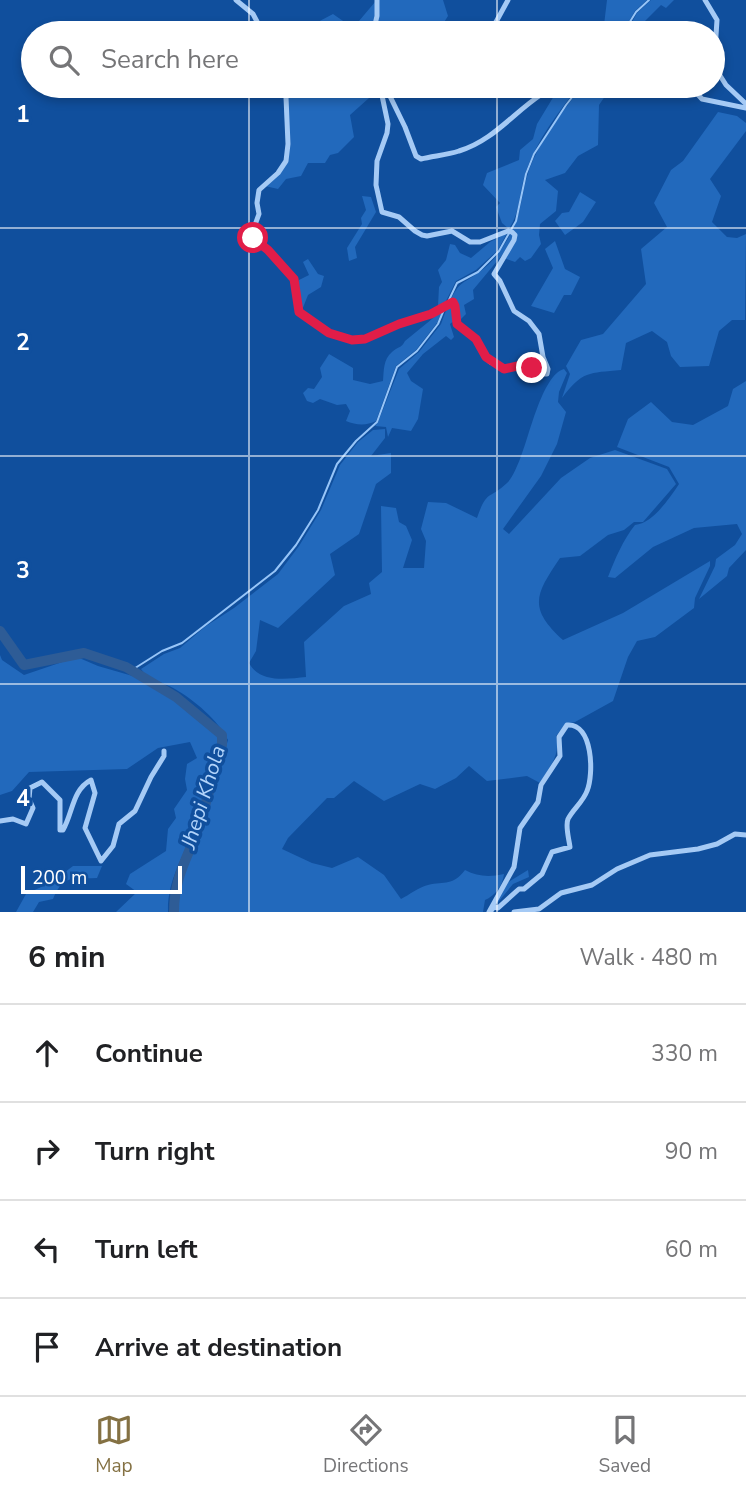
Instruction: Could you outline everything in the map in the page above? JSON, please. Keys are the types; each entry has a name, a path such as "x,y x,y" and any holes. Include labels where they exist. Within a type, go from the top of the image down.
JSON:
{"street":[{"path":"236,0 253,13 257,21"},
{"path":"376,21 377,0"},
{"path":"497,21 508,0"},
{"path":"705,0 717,21"},
{"path":"725,84 746,106"},
{"path":"286,98 286,161 278,173 259,190 259,214 252,233 257,243 268,250 294,279 299,312 329,333 352,340 365,339 431,314 453,302 457,324 476,339 491,362 508,369 522,365 540,374 547,374 539,334 529,321 514,311 494,274 514,240 515,235 512,232 508,231 481,242 470,242 452,230 427,236 415,231 399,217 382,212 376,185 377,161 388,124 384,98"},
{"path":"388,98 410,138 416,156 421,159 459,151 480,141 501,128 537,98"},
{"path":"701,98 746,106"},
{"path":"572,724 580,728 586,740 592,766 589,788 567,821 570,847 552,852 542,874 524,889 519,889 506,903 498,908 494,907 490,912 514,867 523,822 538,802 541,785 559,755 559,737 568,725 572,724"},
{"path":"0,821 13,819 26,824 33,808 29,799 30,788 42,782 60,800 59,823 60,830 63,830 76,794 91,780 95,793 85,828 101,861 113,846 119,824 135,811 164,756 164,751"},
{"path":"514,912 538,909 561,893 592,885 617,869 650,855 698,849 717,844 735,834 746,835"}],"shaded area":[{"path":"379,0 443,0 448,16 445,21 376,21"},
{"path":"607,0 647,0 629,21 604,21"},
{"path":"651,0 674,0 666,8 661,5 645,21 633,21"},
{"path":"375,2 374,21 359,21"},
{"path":"333,14 343,21 320,21"},
{"path":"284,98 369,98 350,115 354,137 338,153 330,155 325,163 308,163 301,176 286,179 278,189 265,186 287,160"},
{"path":"553,98 570,98 536,148 526,171 516,215 509,229 502,223 496,207 500,203 483,185 487,173 519,160 520,150 533,139 537,124"},
{"path":"573,98 604,98 599,105 598,145 578,156 565,173 545,180 558,191 556,211 540,224 541,244 531,258 525,261 520,257 515,262 504,258 516,235 513,229 534,159"},
{"path":"718,112 737,116 746,123 746,131 710,179 721,196 712,222 727,237 737,238 746,234 745,320 732,320 719,331 709,366 680,367 671,356 667,342 652,331 626,343 621,370 587,375 575,383 562,398 570,374 566,366 581,340 603,334 646,284 641,249 667,227 654,203 671,170 683,161"},
{"path":"580,192 596,202 583,222 565,235 555,221 562,213 569,212"},
{"path":"362,196 371,197 376,212 355,247 357,258 349,261 347,248 362,224 361,218 366,210"},
{"path":"507,233 498,250 476,270 456,281 445,303 438,306 439,287 442,282 438,270 446,260 450,244 471,258 490,242"},
{"path":"511,233 513,236 508,248 473,290 474,299 464,305 466,314 458,322 458,312 450,301 453,295 461,284 493,260"},
{"path":"555,241 565,269 580,277 571,295 564,295 554,313 531,306 553,268 545,249"},
{"path":"308,259 318,274 324,276 321,287 308,295 302,310 299,302 299,280 309,275 303,262"},
{"path":"453,303 455,320 450,324 454,337 451,340 446,336 423,354 407,373 411,381 423,389 418,419 411,431 392,428 388,437 386,427 375,426 399,369 419,352 441,324 448,305"},
{"path":"443,310 437,323 416,350 396,366 376,421 357,424 346,421 350,411 346,404 337,405 320,399 313,403 307,401 303,393 308,388 314,389 322,377 320,368 329,354 353,368 353,380 370,384 383,381 384,365 389,355"},
{"path":"564,369 567,373 558,402 566,412 557,444 541,476 503,529 509,534 561,478 590,458 615,450 667,469 676,484 643,522 634,522 624,530 608,535 580,556 560,558 541,591 540,609 544,618 563,640 623,613 710,561 695,598 694,608 655,637 637,641 628,657 613,701 575,722 565,724 556,736 557,750 540,783 527,776 487,781 469,766 456,778 435,789 420,784 384,801 354,781 334,798 327,798 288,838 282,849 312,863 332,868 358,857 384,875 401,899 425,886 453,881 465,870 484,876 504,874 498,890 485,900 483,912 177,912 183,872 201,830 228,740 212,718 197,705 175,689 148,676 141,669 164,654 180,648 278,574 321,510 340,465 358,442 373,430 385,429 385,438 371,456 391,453 391,473 376,484 359,534 330,554 335,575 278,628 260,620 256,651 249,663 267,677 306,677 304,642 344,606 371,594 369,583 382,572 381,506 396,508 399,522 406,526 412,540 403,568 424,568 426,541 421,529 428,502 446,503 477,518 486,499 513,475 543,395 556,374"},
{"path":"746,381 746,550 729,568 727,576 699,599 716,559 735,545 742,534 737,524 694,528 653,547 615,578 608,577 623,543 635,525 654,515 679,484 669,467 617,447 628,419 651,402 672,422 693,425 728,406 733,389"},
{"path":"0,655 2,660 24,675 77,657 143,679 177,701 219,736 202,807 170,890 168,912 116,912 137,892 126,884 130,874 166,851 168,829 176,818 174,809 187,790 187,764 197,758 190,742 158,748 127,769 29,772 12,791 0,795"},
{"path":"73,866 102,866 97,878 75,878 65,882 53,899 39,902 33,912 16,912 26,894 52,882"},
{"path":"528,870 529,877 513,884 495,906 505,884"}],"waterway":[{"path":"630,21 649,0"},
{"path":"448,302 457,283 478,272 499,251 516,221 526,174 534,154 572,98"},
{"path":"132,670 162,651 182,643 275,571 296,545 318,510 337,464 356,441 377,422 397,367 417,351 438,324 445,307"},
{"name":"Jhepi Khola","path":"0,631 24,665 84,653 126,667 176,697 222,735 222,745 198,829 179,879 174,912"}],"route":[{"path":"253,238 268,250 294,279 297,284 299,312 329,333 352,340 365,339 431,314 453,302 457,324 476,339 491,362 504,369 522,365 532,368"}]}
